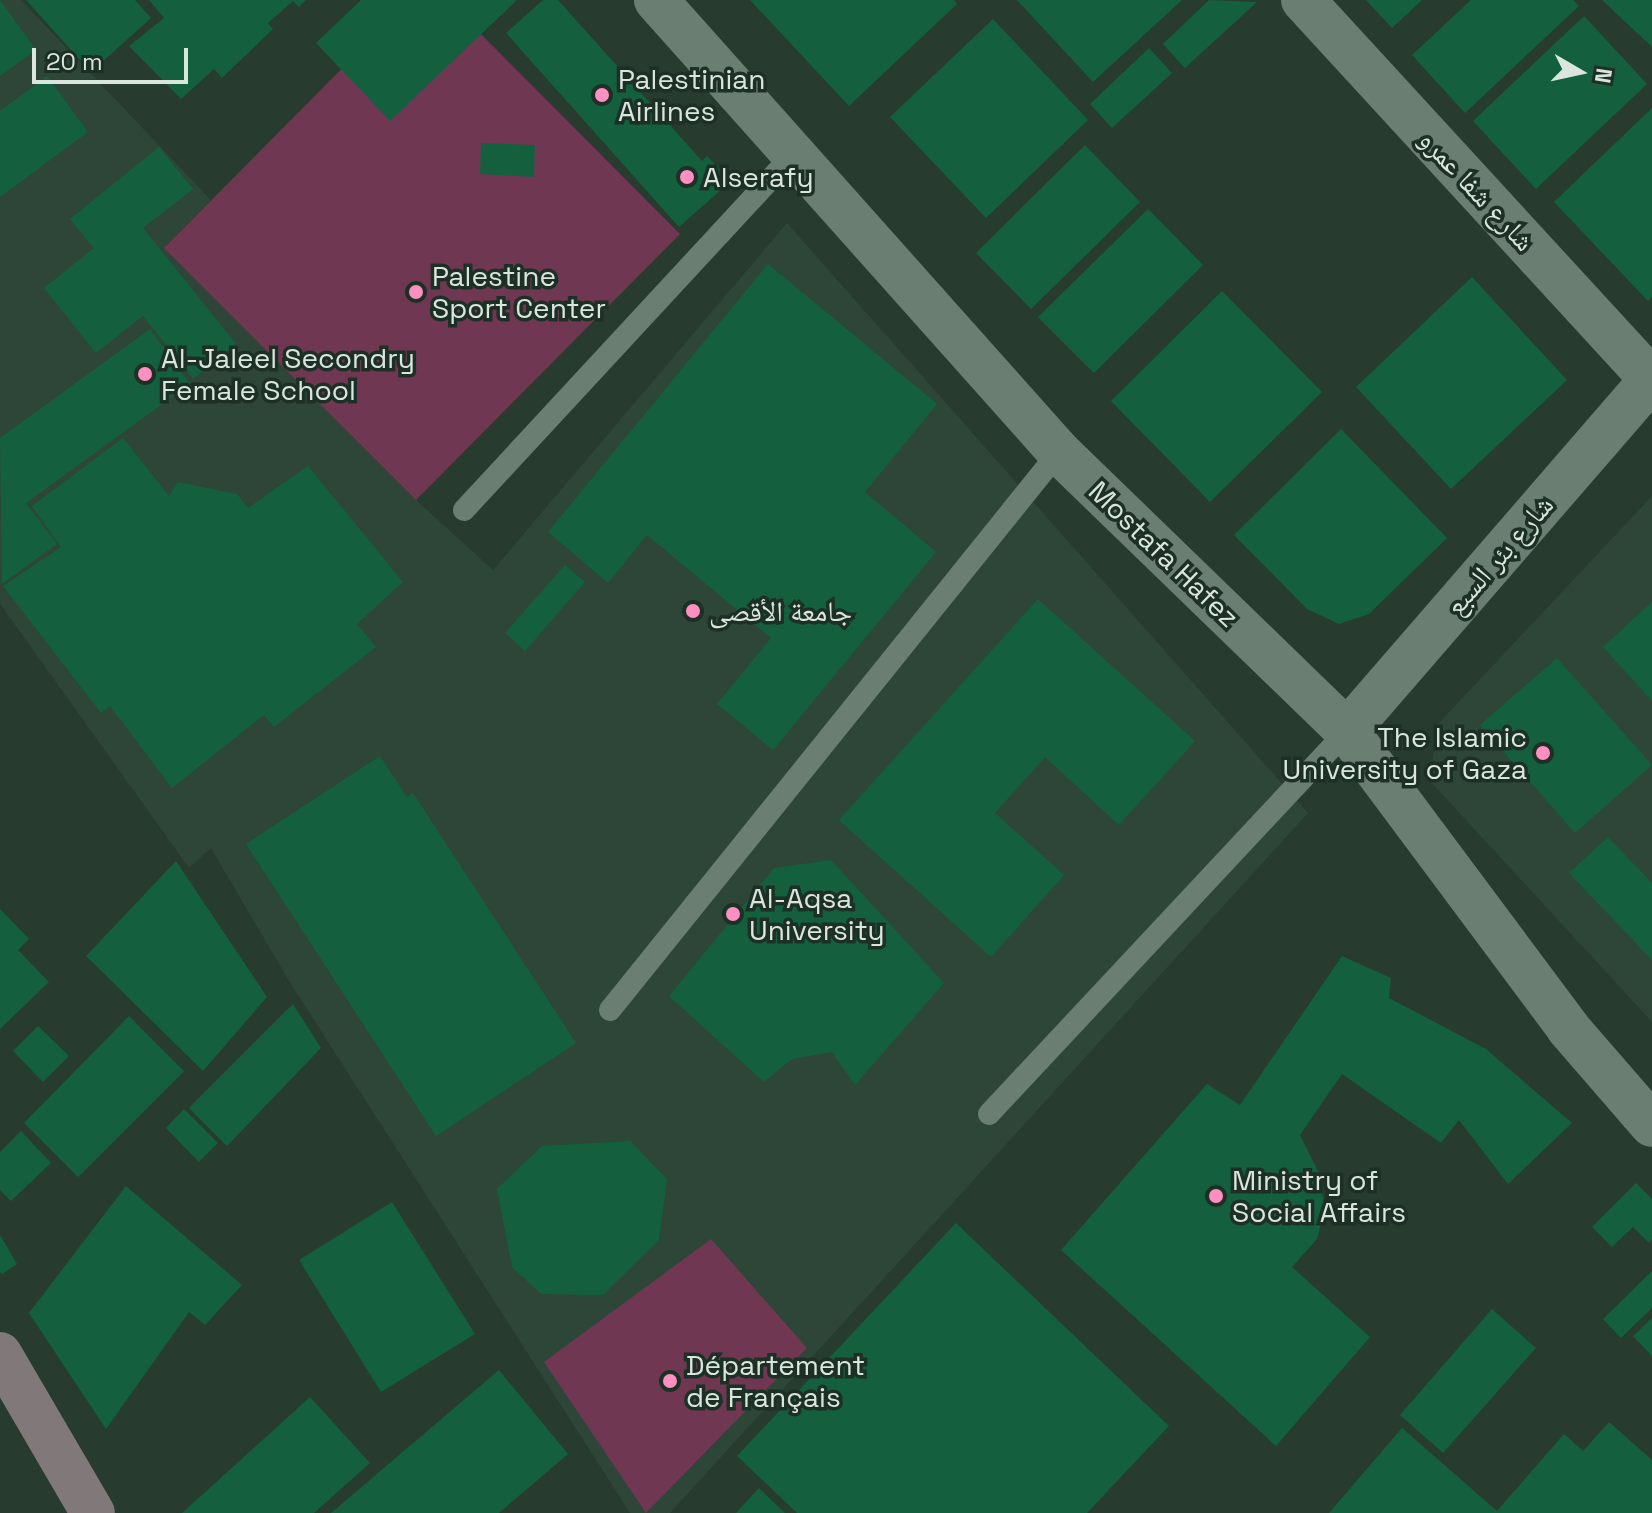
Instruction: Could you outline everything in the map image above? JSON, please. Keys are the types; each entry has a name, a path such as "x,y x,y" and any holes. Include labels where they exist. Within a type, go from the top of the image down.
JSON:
{"main road":[{"path":"0,1354 93,1513"}],"street":[{"name":"Mostafa Hafez","path":"656,0 791,157 1059,452 1347,731 1568,1028 1652,1125"},
{"name":"شارع شفا عمرو","path":"1303,0 1652,379"},
{"name":"شارع بئر السبع","path":"1347,731 1652,379"}],"lane":[{"path":"464,510 791,157"},
{"path":"610,1010 1059,452"},
{"path":"989,1114 1347,731"}],"shaded area":[{"name":"Al-Aqsa University","path":"0,0 21,0 211,200 165,247 416,500 493,570 787,223 1308,813 670,1513 630,1513 289,981 211,848 189,868 0,604"},
{"name":"Palestine Sport Center","path":"410,0 447,0 680,234 416,500 164,248"},
{"name":"The Islamic University of Gaza","path":"1652,496 1652,1022 1430,781 1437,725"},
{"path":"711,1239 807,1348 646,1513 544,1362"}],"building":[{"path":"0,0 36,50 0,76"},
{"path":"26,0 135,0 151,18 91,72"},
{"path":"149,0 306,0 299,7 293,1 268,23 273,29 222,78 214,69 181,99 129,46 164,18"},
{"path":"361,0 517,0 390,121 316,43"},
{"name":"Palestinian Airlines","path":"543,0 558,0 702,161 707,156 731,181 679,227 506,33"},
{"path":"750,0 954,0 957,4 849,106"},
{"path":"1017,0 1182,0 1093,82"},
{"path":"1209,0 1257,2 1185,68 1163,44"},
{"path":"1366,0 1422,0 1392,28"},
{"path":"1471,0 1573,0 1579,6 1465,113 1412,55"},
{"path":"1602,0 1652,0 1652,47"},
{"path":"1584,16 1647,84 1536,189 1473,121"},
{"path":"993,19 1088,120 986,218 890,117"},
{"path":"1149,48 1172,73 1112,128 1090,104"},
{"path":"47,76 88,132 0,197 0,111"},
{"path":"1652,108 1652,297 1648,301 1554,202"},
{"path":"481,143 535,145 534,177 480,174"},
{"path":"1085,145 1140,202 1031,309 976,253"},
{"path":"159,147 193,189 143,228 236,344 193,379 143,316 96,353 44,288 94,248 70,219"},
{"path":"1148,209 1203,265 1094,373 1038,317"},
{"path":"768,264 937,404 865,492 936,552 773,750 717,704 771,638 647,535 608,583 548,532"},
{"path":"1472,277 1567,380 1451,489 1356,387"},
{"path":"1222,291 1322,392 1210,502 1111,401"},
{"path":"150,329 190,384 26,503 57,544 2,584 0,438"},
{"path":"1341,429 1447,538 1369,614 1339,624 1307,609 1234,535"},
{"path":"123,438 169,496 178,482 237,494 248,508 308,466 403,582 357,624 376,647 274,727 264,715 172,788 110,706 101,713 3,586 61,547 32,506"},
{"path":"565,565 585,582 525,651 505,633"},
{"path":"1038,599 1195,741 1119,825 1045,757 995,813 1064,875 991,957 839,820"},
{"path":"1652,602 1652,701 1603,647"},
{"path":"1557,658 1652,765 1575,833 1480,725"},
{"path":"380,756 407,797 413,793 576,1043 436,1136 246,844"},
{"path":"1608,837 1652,883 1652,960 1569,873"},
{"path":"831,860 944,983 855,1085 832,1052 792,1059 764,1082 669,996 774,868"},
{"path":"176,861 267,997 203,1071 86,956"},
{"path":"0,909 29,939 18,950 49,982 0,1029"},
{"name":"Ministry of Social Affairs","path":"1342,956 1391,978 1389,998 1486,1049 1572,1123 1508,1184 1459,1120 1441,1143 1342,1074 1300,1135 1319,1173 1325,1209 1317,1239 1292,1267 1370,1337 1276,1446 1061,1250 1207,1084 1240,1105"},
{"path":"293,1004 321,1048 227,1146 189,1108"},
{"path":"129,1016 184,1071 78,1177 24,1123"},
{"path":"38,1026 69,1056 43,1082 13,1051"},
{"path":"184,1109 218,1143 199,1162 166,1128"},
{"path":"21,1131 51,1163 11,1201 0,1190 0,1152"},
{"path":"630,1141 667,1179 659,1240 603,1295 541,1294 512,1267 497,1189 542,1146"},
{"path":"1636,1183 1652,1199 1652,1239 1649,1243 1633,1227 1612,1247 1592,1227"},
{"path":"126,1186 242,1285 205,1325 189,1312 106,1429 29,1313"},
{"path":"392,1202 475,1334 381,1392 299,1260"},
{"path":"956,1223 1169,1426 1087,1513 797,1513 737,1456"},
{"path":"0,1235 17,1264 2,1274 0,1272"},
{"path":"1652,1271 1652,1308 1621,1338 1603,1319"},
{"path":"1492,1309 1536,1348 1443,1453 1400,1415"},
{"path":"1652,1318 1652,1356 1633,1336"},
{"path":"499,1370 568,1454 499,1513 331,1513"},
{"path":"310,1397 370,1463 314,1513 182,1513"},
{"path":"1609,1422 1652,1460 1652,1513 1329,1513 1402,1428 1497,1511 1564,1434 1583,1451"},
{"path":"759,1488 785,1513 736,1513"}],"place":[{"name":"Palestinian Airlines","path":"602,95"},
{"name":"Alserafy","path":"687,177"},
{"name":"Palestine Sport Center","path":"416,292"},
{"name":"Al-Jaleel Secondry Female School","path":"145,374"},
{"name":"جامعة الأقصى","path":"693,611"},
{"name":"The Islamic University of Gaza","path":"1543,753"},
{"name":"Al-Aqsa University","path":"733,914"},
{"name":"Ministry of Social Affairs","path":"1216,1196"},
{"name":"Département de Français","path":"670,1381"}]}
